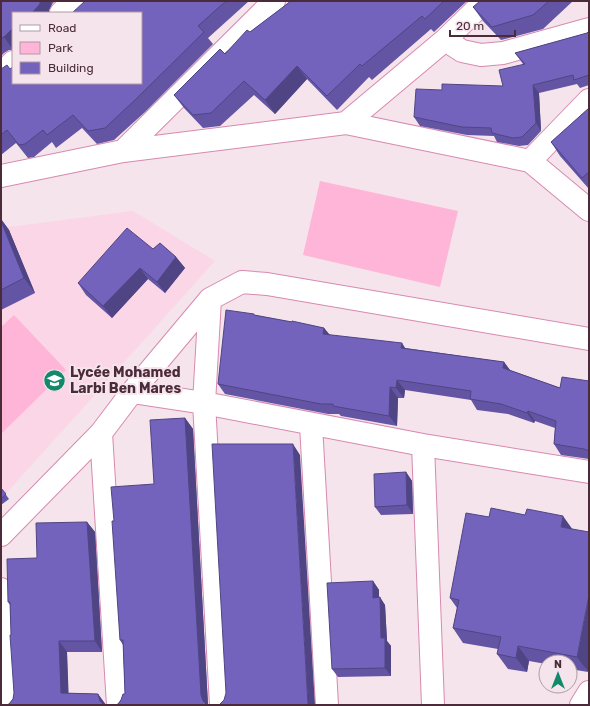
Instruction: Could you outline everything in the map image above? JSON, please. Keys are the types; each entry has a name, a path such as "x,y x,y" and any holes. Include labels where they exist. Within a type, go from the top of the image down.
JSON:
{"street":[{"path":"62,12 73,1"},
{"path":"123,151 274,1"},
{"path":"346,123 445,40 484,1"},
{"path":"445,40 462,51 481,55 502,53 589,29"},
{"path":"1,74 12,63"},
{"path":"530,161 589,100"},
{"path":"1,176 123,151 346,123 530,161 589,210"},
{"path":"1,535 101,433 132,392 210,299 242,282 267,284 589,339"},
{"path":"210,299 204,403 221,705"},
{"path":"132,392 204,403 311,425 423,445 589,472"},
{"path":"311,425 327,705"},
{"path":"101,433 118,705"},
{"path":"423,445 433,705"},
{"path":"1,589 9,705"},
{"path":"581,705 589,692"}],"shaded area":[{"name":"Lycée Mohamed Larbi Ben Mares","path":"133,211 215,261 1,499 1,228"}],"green space":[{"path":"320,181 458,211 440,287 303,255"},
{"path":"14,315 66,370 1,434 1,327"}],"building":[{"path":"1,1 40,1 40,4 33,12 12,12 12,29 1,38"},
{"path":"85,1 226,1 198,26 204,32 105,128 88,131 73,115 47,135 43,130 25,144 19,145 7,130 1,135 1,69 7,65 10,69 12,68 12,84 142,84 142,12 73,12"},
{"path":"291,1 444,1 425,19 422,16 362,66 360,64 327,96 297,66 265,100 244,81 211,113 193,115 174,95 220,49 225,54 247,30 250,32"},
{"path":"480,1 549,1 533,15 492,27 473,7"},
{"path":"589,31 589,75 574,80 573,75 533,85 536,123 522,137 513,138 492,133 491,128 462,127 414,117 416,89 442,90 442,84 503,86 499,70 525,64 515,53 587,33"},
{"path":"589,108 589,172 582,178 551,142"},
{"path":"1,221 24,278 1,290"},
{"path":"127,228 153,249 160,243 176,257 157,282 140,268 103,306 78,283"},
{"path":"226,310 324,328 323,334 402,343 401,348 504,362 503,368 560,388 562,377 589,381 589,451 554,444 556,421 528,411 527,413 501,404 470,399 471,391 397,380 396,388 390,387 389,416 333,406 333,404 321,404 218,384"},
{"path":"185,418 201,695 203,701 207,705 116,705 121,700 123,694 125,694 123,640 120,640 111,487 154,484 150,420"},
{"path":"212,444 293,444 308,705 219,705 224,700 226,693"},
{"path":"406,472 407,505 375,507 374,474"},
{"path":"1,488 6,494 1,499"},
{"path":"491,508 525,515 527,509 563,516 561,527 589,532 589,595 578,654 561,654 518,646 516,658 497,654 501,637 453,628 459,600 450,598 466,513 489,517"},
{"path":"87,522 95,641 59,641 61,693 98,694 100,701 104,705 6,705 13,699 14,693 10,635 10,602 8,602 7,559 37,558 36,523"},
{"path":"373,581 373,598 380,597 381,638 385,638 385,668 332,669 327,583"}],"place":[{"name":"Lycée Mohamed Larbi Ben Mares","path":"54,380"}]}
